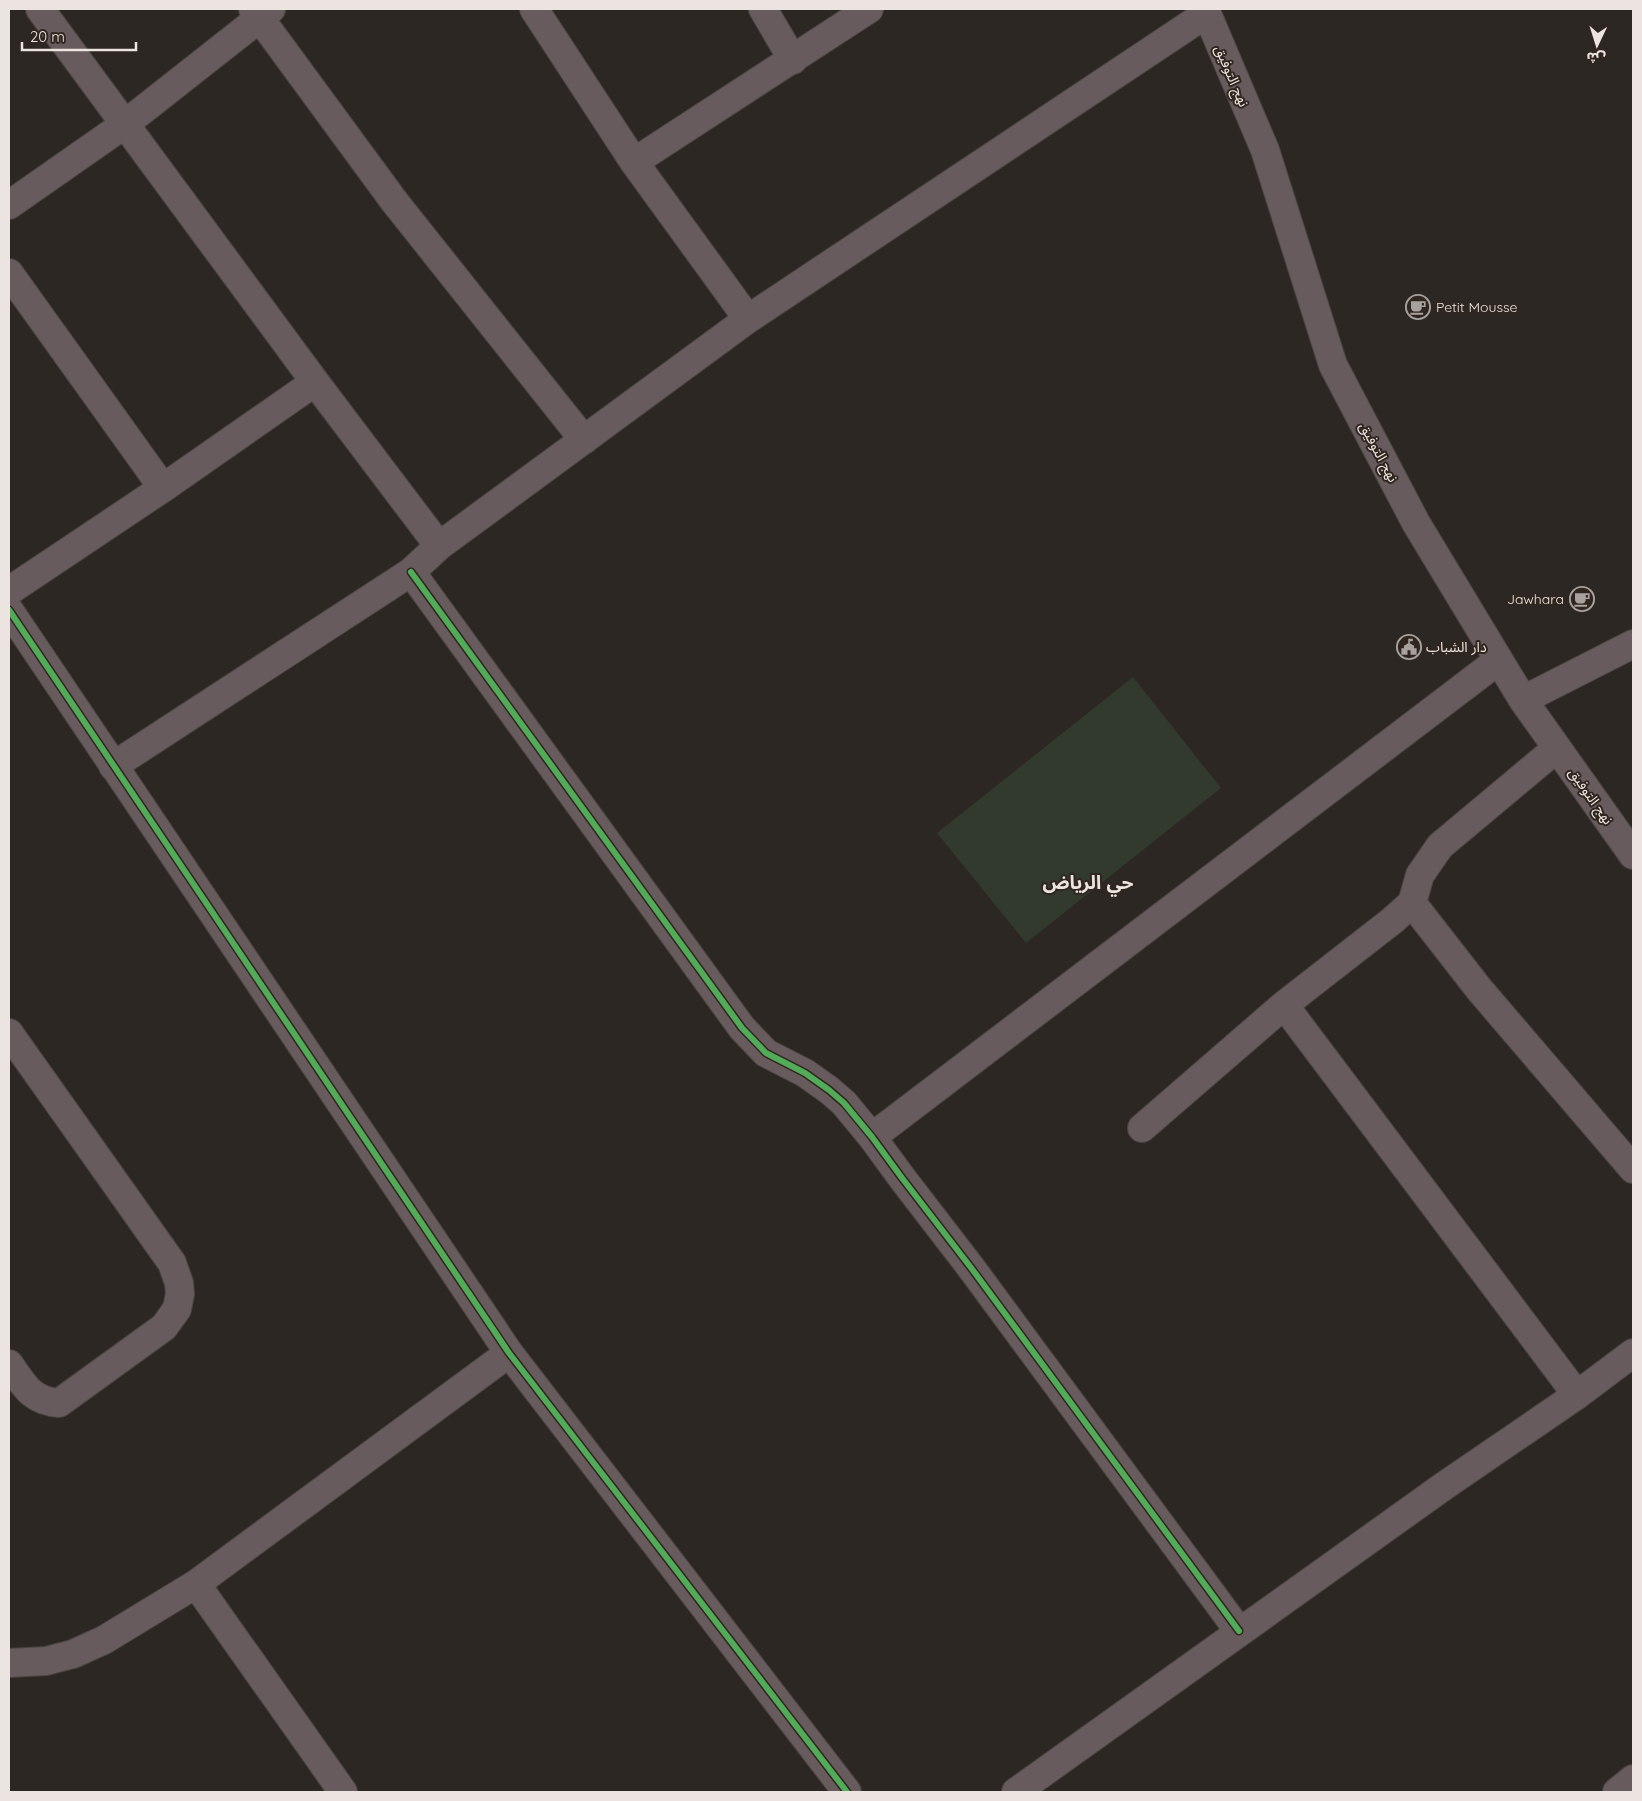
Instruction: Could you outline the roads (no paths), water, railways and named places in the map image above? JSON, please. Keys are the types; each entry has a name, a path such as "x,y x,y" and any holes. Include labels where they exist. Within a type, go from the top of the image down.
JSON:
{"street":[{"path":"40,9 315,382 439,546"},
{"path":"534,9 634,162 748,319"},
{"path":"763,9 793,60"},
{"path":"634,162 869,9"},
{"path":"113,766 410,572 439,546 748,319 1205,11"},
{"name":"نهج التوفيق","path":"1205,11 1264,150 1333,365 1416,522 1523,700 1633,856"},
{"path":"9,205 125,124 261,12 394,201 584,440"},
{"path":"9,273 163,488"},
{"path":"9,591 163,488 315,382"},
{"path":"410,572 742,1028 766,1053 805,1072 829,1090 844,1103 872,1137 972,1269 1239,1632"},
{"path":"9,610 509,1353 847,1792"},
{"path":"1523,700 1633,644"},
{"path":"872,1137 1499,660"},
{"path":"1142,1128 1284,1005 1412,903 1420,875 1440,846 1558,748"},
{"path":"1412,903 1479,989 1633,1169"},
{"path":"1284,1005 1578,1395"},
{"path":"9,1033 172,1263 179,1283 180,1294 177,1309 164,1327 59,1403 42,1400 30,1392 9,1364"},
{"path":"9,1663 46,1661 73,1654 104,1640 196,1584 509,1353"},
{"path":"1016,1792 1444,1486 1578,1395 1633,1353"},
{"path":"196,1584 343,1792"},
{"path":"1617,1792 1633,1779"}],"place":[{"name":"Petit Mousse","path":"1418,307"},
{"name":"Jawhara","path":"1582,599"},
{"name":"دار الشباب","path":"1409,647"}],"district":[{"name":"حي الرياض","path":"1088,882"}]}
